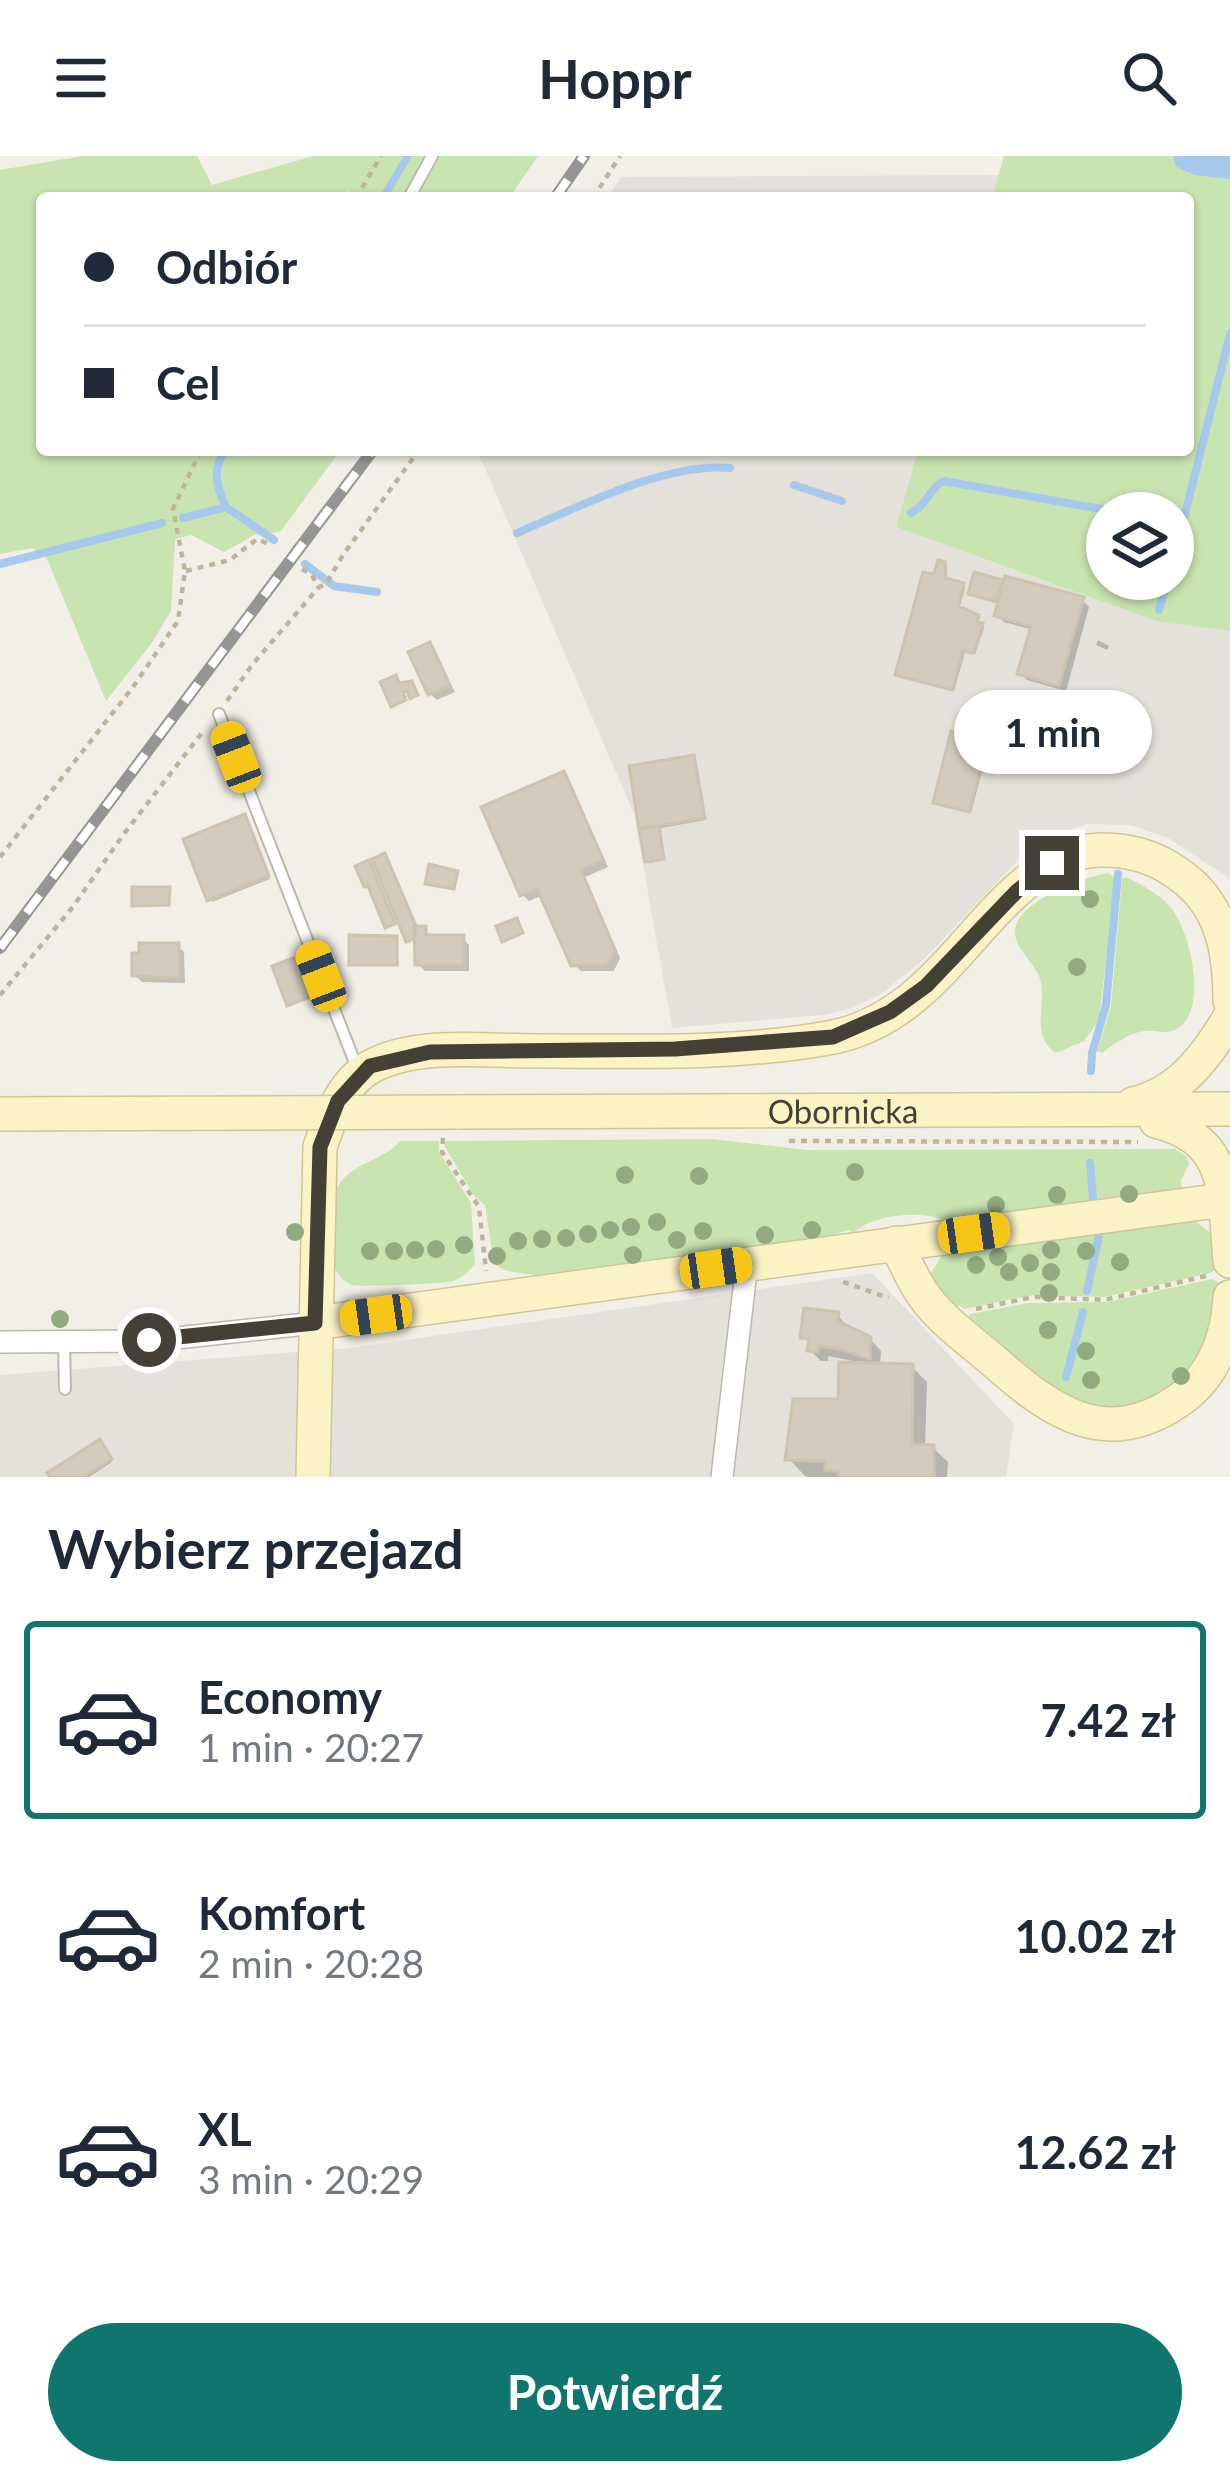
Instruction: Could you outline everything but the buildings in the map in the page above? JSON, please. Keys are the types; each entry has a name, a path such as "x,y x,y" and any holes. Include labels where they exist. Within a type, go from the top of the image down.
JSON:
{"street":[{"path":"313,1477 320,1147 338,1101 360,1074 389,1060 430,1052 675,1049 833,1037 890,1012 926,986 1017,891 1052,863 1102,850 1162,863 1201,893 1223,935 1230,1001"},
{"path":"1107,1110 1163,1094 1182,1081 1230,1017"},
{"name":"Obornicka","path":"0,1114 450,1120 1230,1109"},
{"path":"896,1244 924,1296 1044,1403 1082,1420 1117,1424 1154,1414 1198,1383 1225,1336 1227,1199 1216,1154 1198,1135 1107,1110"},
{"path":"0,1342 149,1340 315,1323 1227,1199"},
{"path":"722,1477 747,1263"}],"lane":[{"path":"413,192 432,156"},
{"path":"219,714 360,1074"},
{"path":"64,1344 65,1389"}],"path":[{"path":"360,192 381,156"},
{"path":"596,192 620,156"},
{"path":"0,857 134,687 178,621 185,572 173,509 199,456"},
{"path":"0,995 72,908 252,665 332,577 415,456"},
{"path":"185,572 230,560 257,539 271,545"},
{"path":"302,568 322,586"},
{"path":"450,1120 442,1151 479,1207 487,1278"},
{"path":"951,1323 960,1312 1033,1297 1104,1300 1227,1278"},
{"path":"830,1280 860,1286 897,1303"}],"shaded area":[{"path":"999,175 994,192 611,192 621,177"},
{"path":"480,456 916,456 896,527 1086,596 1086,600 1156,621 1230,631 1230,879 1168,838 1130,825 1087,824 1051,838 1018,860 924,959 881,994 823,1015 672,1028 634,814"},
{"path":"872,1273 1014,1424 1006,1477 0,1477 0,1375 349,1348"}],"green space":[{"path":"82,156 197,156 212,185 313,156 538,156 513,192 36,192 36,456 336,456 280,532 256,534 224,552 191,535 175,539 171,611 106,701 47,559 32,548 0,554 0,170"},
{"path":"1004,156 1230,156 1230,631 1156,621 1098,600 1194,600 1194,492 1086,492 1086,596 896,527 916,456 1194,456 1194,192 994,192"},
{"path":"1109,873 1115,879 1099,1020 1084,1041 1056,1053 1043,1038 1041,982 1016,939 1018,921 1053,892"},
{"path":"1125,877 1162,899 1179,920 1193,968 1193,1002 1189,1016 1176,1029 1138,1032 1102,1053 1097,1051 1111,1006"},
{"path":"712,1139 807,1150 1175,1149 1189,1164 1181,1180 1182,1191 947,1222 899,1216 873,1221 854,1233 849,1230 821,1238 534,1275 494,1264 485,1205 475,1197 445,1147 445,1141"},
{"path":"400,1141 439,1141 439,1152 471,1203 475,1264 453,1281 351,1285 338,1274 332,1260 332,1199 346,1176"},
{"path":"1192,1219 1215,1236 1219,1268 1104,1297 1033,1295 964,1309 959,1305 954,1311 929,1276 943,1254"},
{"path":"1212,1279 1220,1283 1219,1301 1205,1352 1172,1393 1139,1408 1079,1410 966,1321 970,1314 1028,1303 1107,1302"}],"water":[{"path":"1174,156 1230,156 1230,179 1194,175 1175,166"}],"waterway":[{"path":"387,192 408,156"},
{"path":"1190,492 1230,334"},
{"path":"222,456 217,478 226,507"},
{"path":"517,533 650,479 730,468"},
{"path":"911,513 944,481 1086,506"},
{"path":"794,485 842,501"},
{"path":"183,518 226,507 274,540"},
{"path":"0,564 162,523"},
{"path":"305,564 334,586 377,592"},
{"path":"1159,610 1162,600"},
{"path":"1091,1071 1106,1005 1118,874"},
{"path":"1090,1163 1093,1198"},
{"path":"1087,1291 1099,1236"},
{"path":"1066,1377 1083,1312"}],"railway":[{"path":"559,192 584,156"},
{"path":"0,948 369,456"}],"route":[{"path":"149,1340 315,1323 320,1147 338,1101 370,1066 430,1052 776,1044 857,1030 926,986 1017,891 1052,863"}]}
